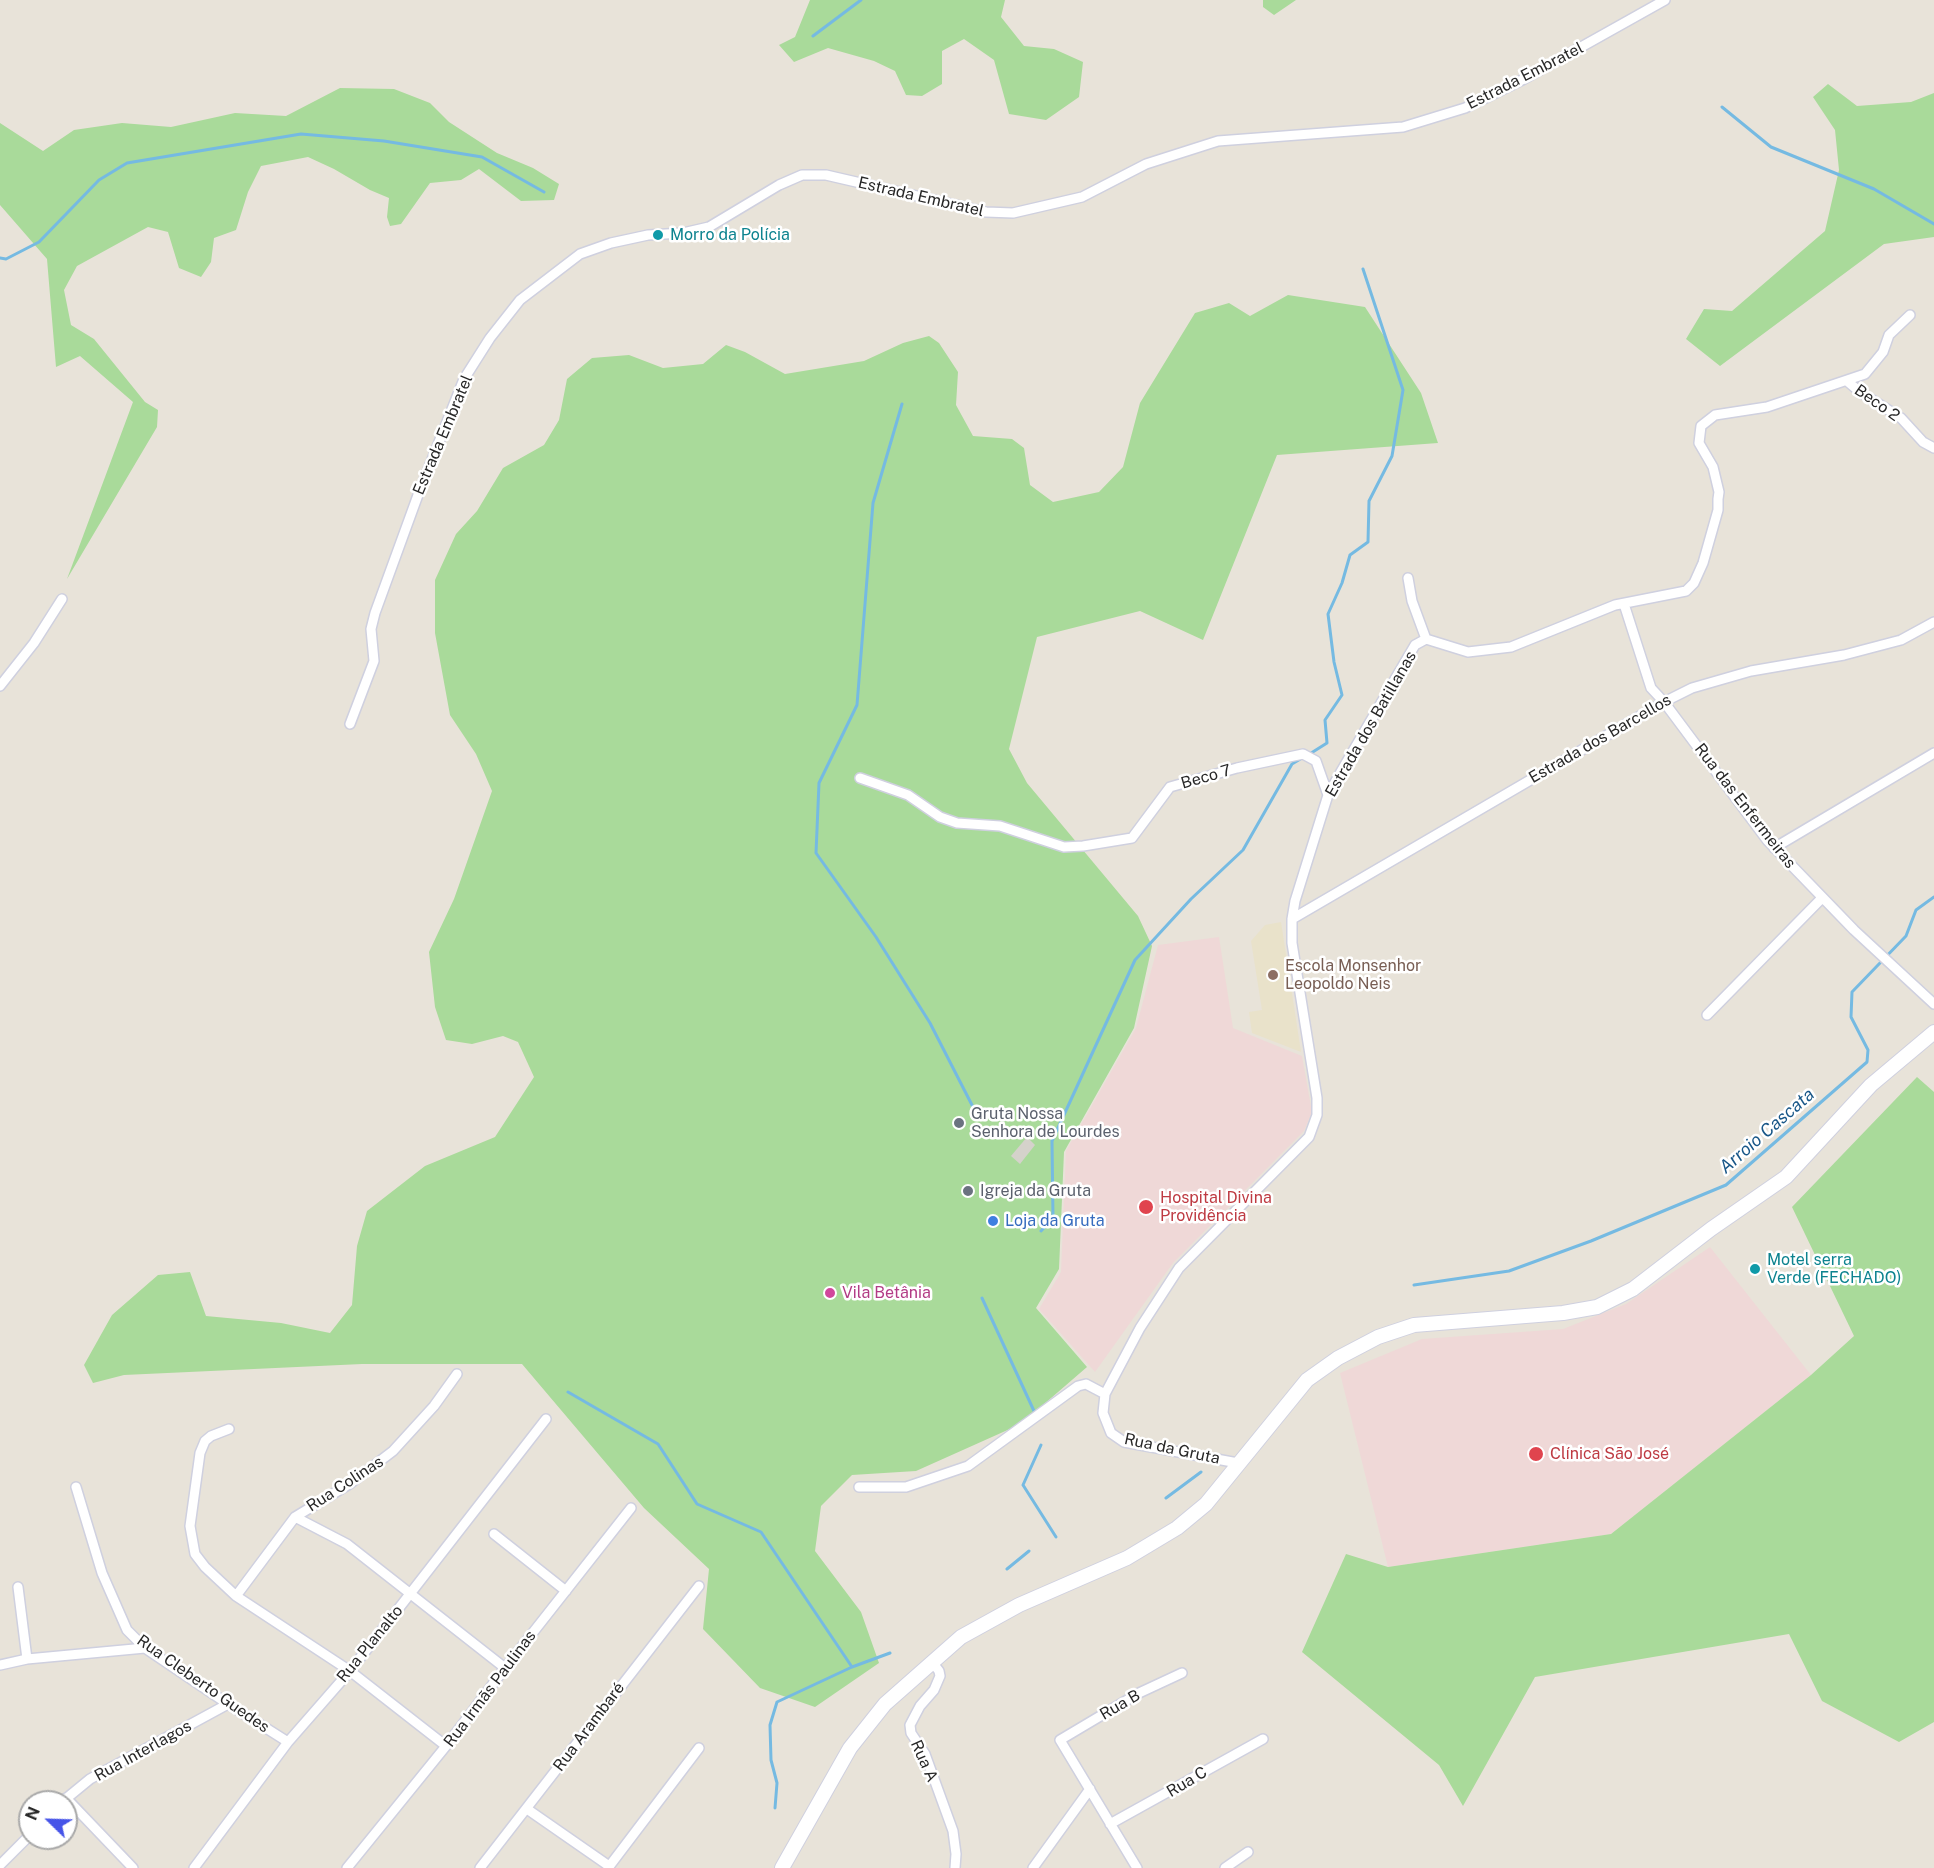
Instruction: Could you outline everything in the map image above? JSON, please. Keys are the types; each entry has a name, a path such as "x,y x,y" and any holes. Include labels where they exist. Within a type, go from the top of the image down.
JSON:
{"main road":[{"path":"782,1868 855,1741 885,1704 961,1637 977,1627 1019,1605 1127,1558 1178,1528 1206,1504 1307,1380 1338,1358 1378,1337 1414,1325 1563,1313 1597,1306 1633,1289 1711,1229 1786,1177 1871,1085 1934,1032"}],"street":[{"name":"Estrada Embratel","path":"350,724 374,661 371,629 418,495 464,380 490,338 520,300 580,254 611,243 648,235 684,233 710,227 779,185 802,175 826,175 986,212 1013,213 1082,197 1146,164 1218,141 1403,127 1465,108 1524,79 1665,0"},
{"name":"Estrada dos Batillanas","path":"1105,1394 1140,1328 1179,1268 1309,1137 1317,1115 1317,1098 1292,943 1295,901 1328,795 1415,645 1426,639 1468,652 1511,647 1586,616 1624,604 1686,591 1694,584 1703,563 1718,510 1719,492 1713,467 1699,443 1701,426 1715,415 1767,407 1866,374 1883,352 1889,335 1910,315"},
{"name":"Beco 2","path":"1847,381 1901,418 1923,442 1934,448"},
{"path":"1408,578 1412,601 1426,639"},
{"path":"0,686 34,643 62,599"},
{"name":"Rua das Enfermeiras","path":"1624,604 1651,688 1774,848 1822,898 1934,1004"},
{"name":"Estrada dos Barcellos","path":"1292,919 1664,702 1692,688 1751,671 1844,655 1901,640 1934,622"},
{"path":"1774,848 1934,753"},
{"name":"Beco 7","path":"860,778 908,795 940,818 957,824 1000,826 1064,847 1132,837 1170,787 1214,774 1303,754 1316,761 1328,795"},
{"path":"1707,1015 1822,898"},
{"name":"Rua Colinas","path":"236,1596 295,1517 351,1483 393,1451 434,1406 457,1374"},
{"path":"859,1487 906,1487 968,1466 1078,1386 1086,1383 1105,1394"},
{"name":"Rua da Gruta","path":"1105,1394 1103,1413 1111,1433 1124,1442 1238,1463"},
{"name":"Rua Planalto","path":"194,1868 288,1742 350,1671 546,1419"},
{"path":"229,1429 210,1436 205,1441 201,1453 190,1526 195,1554 204,1567 236,1596 350,1671 446,1746"},
{"name":"Rua Cleberto Guedes","path":"76,1487 106,1582 127,1630 145,1648 288,1742"},
{"name":"Rua Irmãs Paulinas","path":"347,1868 446,1746 504,1668 631,1508"},
{"path":"295,1517 347,1544 504,1668"},
{"path":"494,1534 566,1591"},
{"name":"Rua Arambaré","path":"480,1868 699,1586"},
{"path":"18,1587 27,1659"},
{"path":"0,1665 27,1659 145,1648"},
{"name":"Rua A","path":"932,1662 940,1676 934,1690 920,1706 910,1725 911,1733 925,1754 953,1831 955,1868"},
{"name":"Rua B","path":"1090,1789 1060,1740 1139,1693 1182,1673"},
{"name":"Rua Interlagos","path":"76,1790 90,1779 228,1704"},
{"name":"Rua C","path":"1110,1824 1263,1739"},
{"path":"527,1809 608,1867 699,1748"},
{"path":"1033,1868 1090,1789 1137,1868"},
{"path":"78,1814 133,1868"},
{"path":"0,1865 18,1846"},
{"path":"1225,1868 1248,1852"}],"shaded area":[{"name":"Escola Monsenhor Leopoldo Neis","path":"1281,922 1301,1052 1252,1033 1249,1012 1262,1010 1251,941 1265,925"},
{"name":"Hospital Divina Providência","path":"1219,937 1233,1028 1302,1056 1312,1112 1304,1131 1173,1263 1095,1372 1039,1309 1061,1272 1066,1151 1136,1028 1158,945"},
{"path":"1027,1137 1035,1145 1020,1164 1011,1156"},
{"name":"Clínica São José","path":"1710,1247 1811,1375 1611,1534 1388,1567 1340,1373 1422,1339 1563,1329 1626,1304"}],"green space":[{"path":"810,0 1005,0 1001,17 1024,46 1054,49 1083,62 1079,97 1046,120 1009,114 994,60 964,39 942,51 942,84 922,96 906,95 895,71 874,61 828,48 794,62 779,45 795,37"},
{"path":"1263,0 1296,0 1274,15 1263,7"},
{"path":"1828,84 1857,106 1911,102 1934,93 1934,237 1884,244 1720,366 1686,339 1704,309 1732,311 1825,231 1839,170 1835,130 1813,97"},
{"path":"340,88 394,89 430,103 449,122 497,153 533,168 559,184 554,200 521,201 479,169 461,180 430,183 401,224 390,226 387,217 389,198 308,157 261,166 248,192 236,230 214,238 211,262 201,277 179,268 168,232 148,227 77,266 64,290 71,325 94,339 145,402 158,410 157,427 67,579 133,402 80,356 56,367 47,259 0,205 0,123 43,151 74,130 122,123 171,127 235,113 286,116"},
{"path":"1288,295 1365,307 1421,393 1438,443 1277,455 1203,640 1140,611 1037,637 1009,749 1027,783 1138,916 1152,946 1134,1028 1064,1152 1059,1269 1036,1308 1087,1367 1021,1424 916,1471 852,1475 821,1506 815,1551 861,1612 879,1663 815,1707 760,1688 703,1629 709,1569 644,1508 522,1364 362,1364 124,1375 93,1383 84,1365 112,1315 158,1275 190,1272 206,1316 281,1323 330,1333 352,1305 357,1246 367,1211 425,1166 495,1137 534,1077 518,1042 503,1036 472,1044 446,1040 435,1007 429,952 454,899 492,791 476,754 450,715 435,633 435,580 456,534 477,511 503,468 544,445 559,420 567,379 592,358 629,355 663,368 703,364 726,345 745,352 785,374 864,361 903,343 929,336 939,343 958,372 956,405 973,436 1012,439 1024,448 1030,485 1053,502 1099,492 1123,467 1140,403 1195,313 1229,303 1250,316"},
{"path":"1917,1077 1934,1092 1934,1722 1899,1742 1822,1701 1789,1634 1535,1677 1463,1806 1439,1765 1302,1652 1346,1554 1388,1567 1611,1534 1811,1375 1854,1336 1792,1207"}],"waterway":[{"path":"813,36 861,0"},
{"path":"1722,107 1771,147 1874,189 1934,224"},
{"path":"0,258 6,259 39,242 99,180 127,163 301,134 384,141 482,157 544,192"},
{"path":"1308,755 1327,743 1325,720 1342,695 1334,662 1328,614 1342,583 1350,555 1368,542 1369,501 1392,456 1403,390 1363,269"},
{"path":"902,404 873,503 857,705 819,783 816,853 876,937 930,1023 974,1109"},
{"path":"1041,1231 1053,1218 1052,1141 1135,960 1191,899 1243,850 1292,764 1302,758"},
{"name":"Arroio Cascata","path":"1414,1285 1509,1271 1591,1241 1726,1185 1867,1062 1868,1050 1851,1017 1852,992 1906,936 1916,910 1934,897"},
{"path":"982,1298 1034,1411"},
{"path":"568,1392 658,1444 697,1504 761,1532 852,1667"},
{"path":"1041,1445 1023,1485 1056,1537"},
{"name":"Arroio Cascata","path":"1166,1498 1201,1472"},
{"name":"Arroio Cascata","path":"1007,1569 1029,1551"},
{"name":"Arroio Cascata","path":"775,1808 777,1783 771,1760 770,1725 777,1702 852,1667 890,1653"}],"place":[{"name":"Morro da Polícia","path":"658,235"},
{"name":"Escola Monsenhor Leopoldo Neis","path":"1273,975"},
{"name":"Gruta Nossa Senhora de Lourdes","path":"959,1123"},
{"name":"Igreja da Gruta","path":"968,1191"},
{"name":"Hospital Divina Providência","path":"1146,1207"},
{"name":"Loja da Gruta","path":"993,1221"},
{"name":"Motel serra Verde (FECHADO)","path":"1755,1269"},
{"name":"Vila Betânia","path":"830,1293"},
{"name":"Clínica São José","path":"1536,1454"}]}
